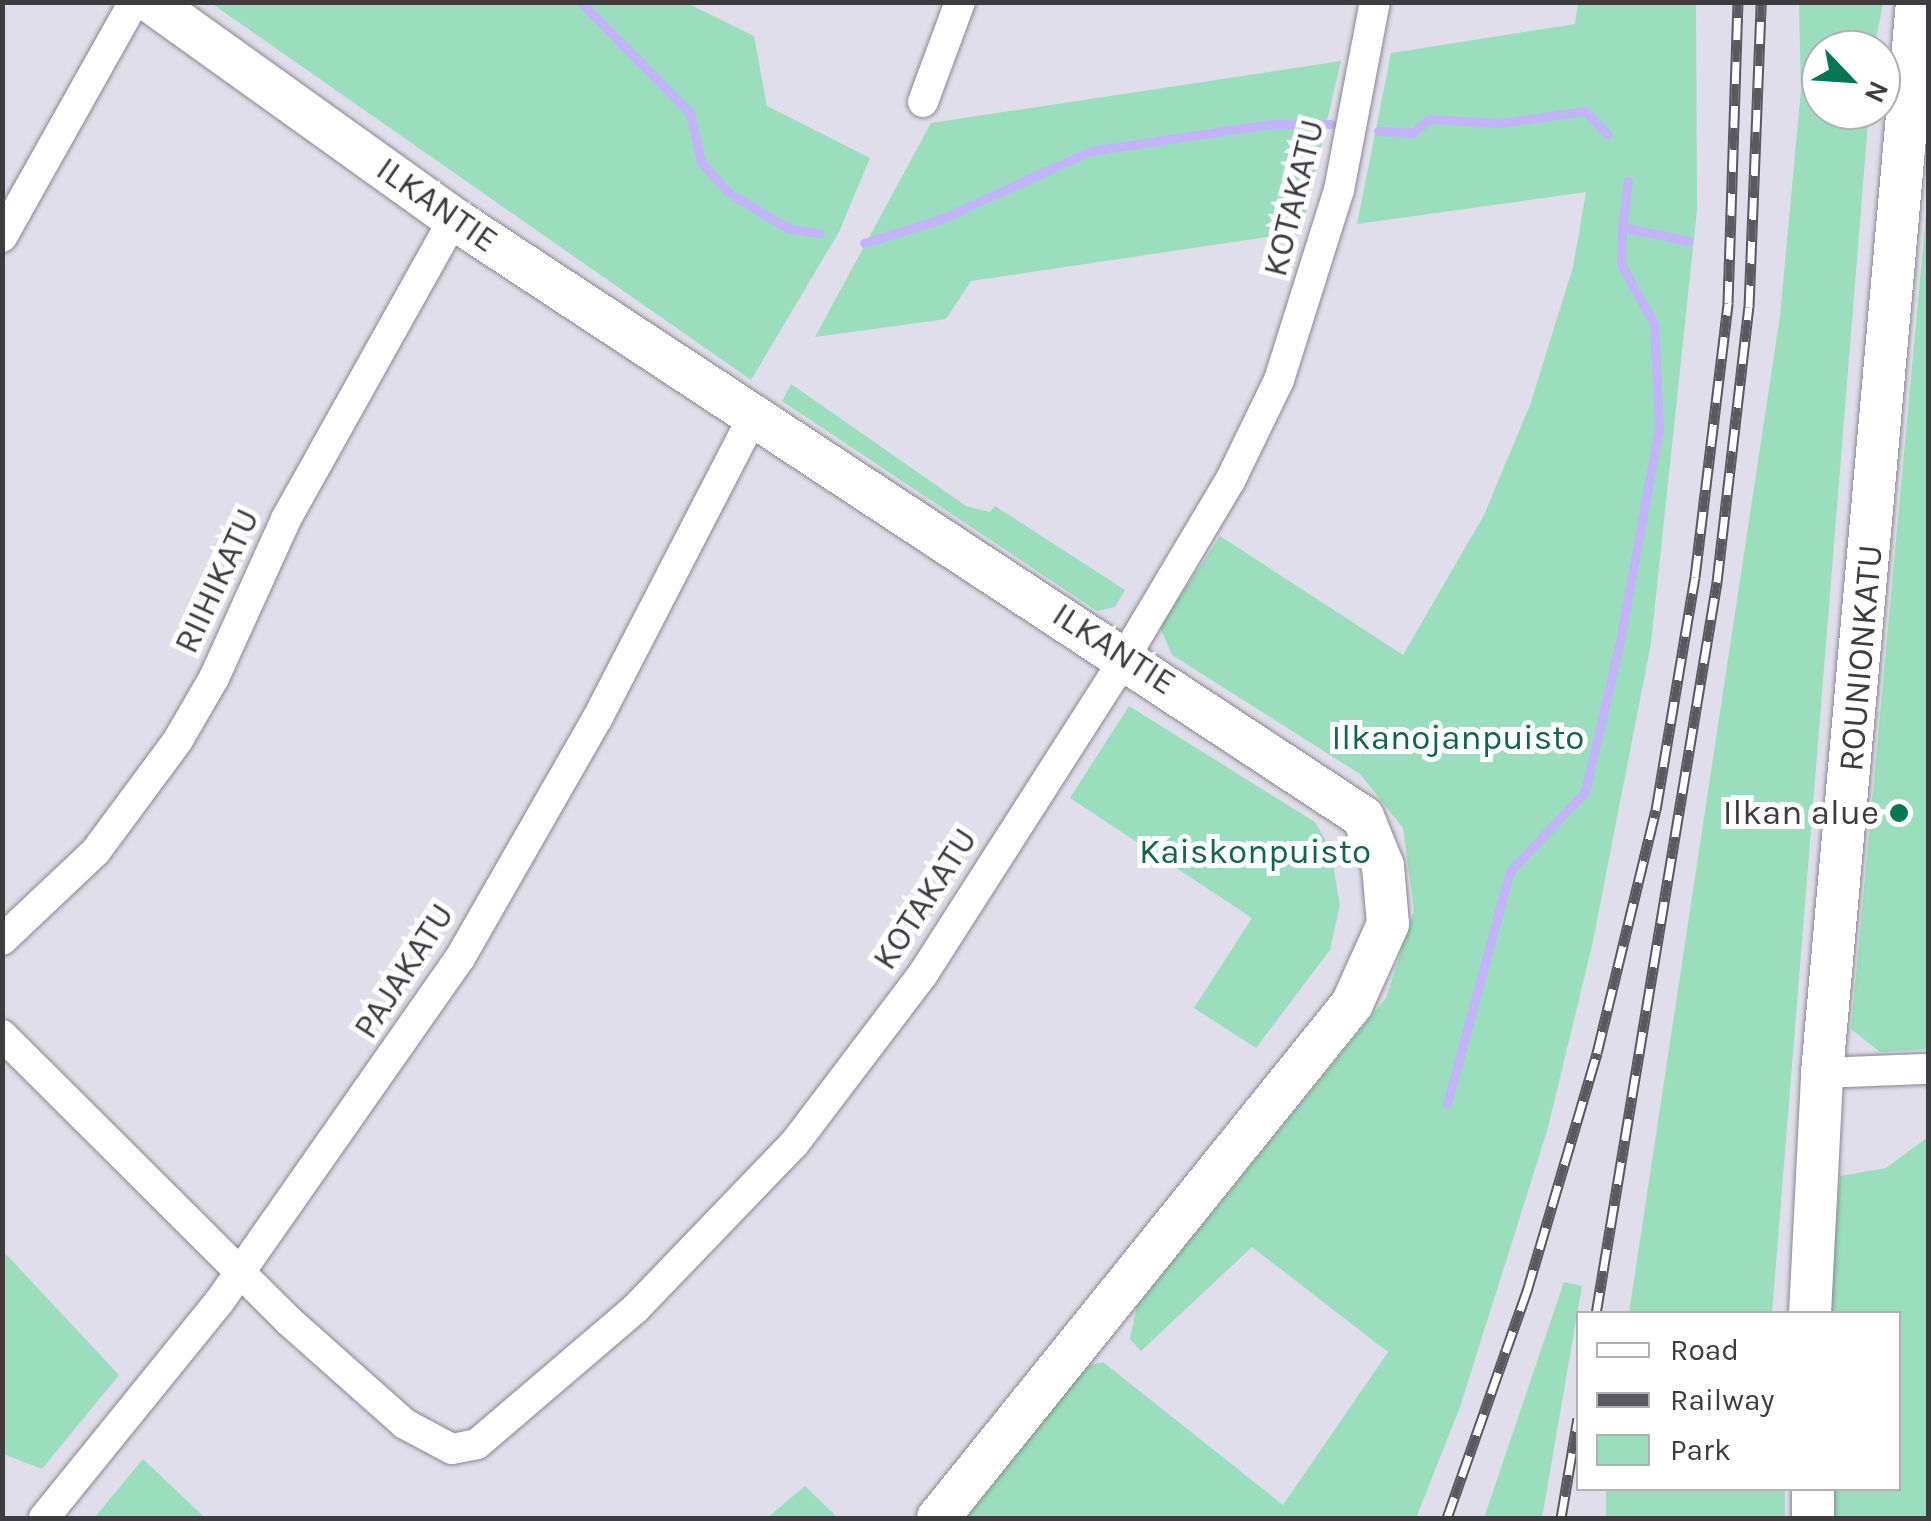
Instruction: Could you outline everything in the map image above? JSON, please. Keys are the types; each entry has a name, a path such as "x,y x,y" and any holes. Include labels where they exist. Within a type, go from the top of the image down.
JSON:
{"main road":[{"name":"ILKANTIE","path":"151,2 454,219 1126,656 1364,817 1383,866 1388,924 1352,1004 938,1518"},
{"name":"ROUNIONKATU","path":"1810,1311 1822,1073 1917,2"},
{"path":"1813,1491 1813,1518"}],"street":[{"path":"2,236 134,2"},
{"path":"923,102 960,2"},
{"name":"KOTAKATU","path":"242,1270 427,1441 452,1449 477,1444 636,1309 794,1144 922,974 1126,656 1230,482 1279,380 1340,190 1374,2"},
{"name":"RIIHIKATU","path":"2,940 96,851 178,740 286,519 454,219"},
{"name":"PAJAKATU","path":"44,1518 242,1270 444,981 528,847 753,417"},
{"path":"2,1035 242,1270"},
{"path":"1822,1073 1928,1069"}],"green space":[{"path":"211,3 687,3 754,36 767,106 870,158 839,232 751,380"},
{"name":"Ilkanojanpuisto","path":"1578,3 1696,3 1697,210 1651,643 1592,946 1547,1131 1460,1407 1416,1518 966,1518 1087,1366 1103,1362 1283,1505 1388,1352 1252,1247 1141,1351 1130,1339 1137,1306 1386,998 1414,911 1403,828 1360,774 1172,655 1160,627 1220,536 1403,655 1484,515 1530,405 1573,267 1586,192 1357,224 1391,53 1575,24"},
{"path":"1799,3 1883,3 1878,30 1801,30 1801,90"},
{"path":"1341,61 1301,232 971,281 946,319 815,337 931,123"},
{"path":"1801,90 1801,130 1867,130 1772,1311 1629,1311 1780,316"},
{"path":"1928,193 1928,1049 1880,1052 1851,1029"},
{"path":"791,384 966,506 990,512 995,506 1125,590 1115,607 1097,611 782,401"},
{"name":"Kaiskonpuisto","path":"1129,706 1315,822 1330,848 1340,905 1330,950 1256,1048 1194,1008 1252,918 1070,798"},
{"path":"1928,1137 1928,1518 1824,1518 1824,1491 1901,1491 1901,1311 1829,1311 1840,1176 1886,1168"},
{"path":"2,1250 119,1375 42,1469 3,1454"},
{"path":"1564,1282 1582,1286 1542,1518 1484,1518"},
{"path":"143,1459 205,1518 94,1518"},
{"path":"805,1486 838,1518 767,1518"},
{"path":"1606,1491 1785,1491 1785,1518 1606,1518"}],"waterway":[{"path":"581,2 690,113 701,162 728,192 787,228 820,233"},
{"path":"1378,131 1412,133 1429,119 1500,123 1585,111 1607,134"},
{"path":"864,243 941,219 1090,151 1270,124 1331,124"},
{"path":"1628,181 1622,227 1689,241"},
{"path":"1447,1104 1510,871 1585,792 1619,646 1659,429 1654,324 1621,264 1622,227"}],"railway":[{"path":"1447,1518 1527,1291 1597,1053 1656,810 1695,577 1728,303 1738,2"},
{"path":"1596,1311 1717,582 1749,307 1761,2"},
{"path":"1561,1518 1576,1430"}],"place":[{"name":"Ilkan alue","path":"1899,813"}]}
